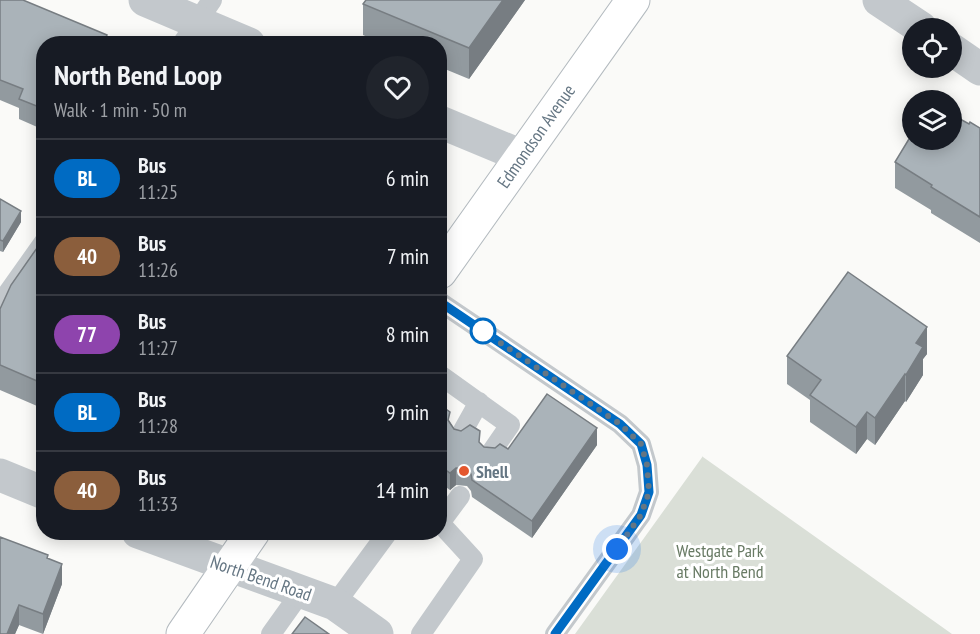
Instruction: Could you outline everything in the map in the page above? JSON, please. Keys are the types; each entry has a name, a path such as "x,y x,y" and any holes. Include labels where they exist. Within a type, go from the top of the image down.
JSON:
{"main road":[{"name":"Edmondson Avenue","path":"447,262 633,0"},
{"path":"183,634 248,540"}],"street":[{"path":"145,0 230,36"},
{"path":"879,0 906,18"},
{"path":"962,57 980,69"},
{"path":"447,125 522,156"},
{"path":"0,475 36,490"},
{"name":"North Bend Road","path":"159,540 335,604 377,634"}],"lane":[{"path":"0,304 36,253"},
{"path":"447,307 620,424 641,444 647,465 649,492 641,515 555,634"},
{"path":"447,381 510,425 490,454"},
{"path":"460,436 479,402"},
{"path":"447,514 460,496"},
{"path":"420,634 473,559 447,531"},
{"path":"335,604 382,540"},
{"path":"271,634 301,592"}],"green space":[{"name":"Westgate Park at North Bend","path":"703,457 952,634 575,634"}],"building":[{"path":"0,0 23,0 107,35 36,36 36,106 19,99 23,89 0,80"},
{"path":"366,0 503,0 469,48 447,39 447,36 440,36 363,4"},
{"path":"962,120 980,128 980,217 931,187 932,185 895,162 902,150 962,150"},
{"path":"0,199 21,211 3,241 0,240"},
{"path":"36,249 36,381 0,365 0,309 11,285"},
{"path":"848,272 927,327 916,343 923,347 906,375 875,418 867,412 856,427 810,395 821,380 787,356"},
{"path":"547,394 597,428 532,521 472,480 467,469 456,468 450,473 447,471 447,410 450,412 448,420 454,429 461,431 470,425 480,431 479,442 484,447 495,448 500,444 508,449"},
{"path":"0,537 48,555 47,558 62,564 43,614 19,605 7,634 0,634"},
{"path":"305,617 329,634 292,634"}],"bus line":[{"name":"BL","path":"447,307 620,424 641,444 647,465 649,492 641,515 555,634"}],"place":[{"name":"Shell","path":"464,471"}],"route":[{"path":"483,331 620,424 641,444 647,465 649,492 641,515 617,549"}]}
